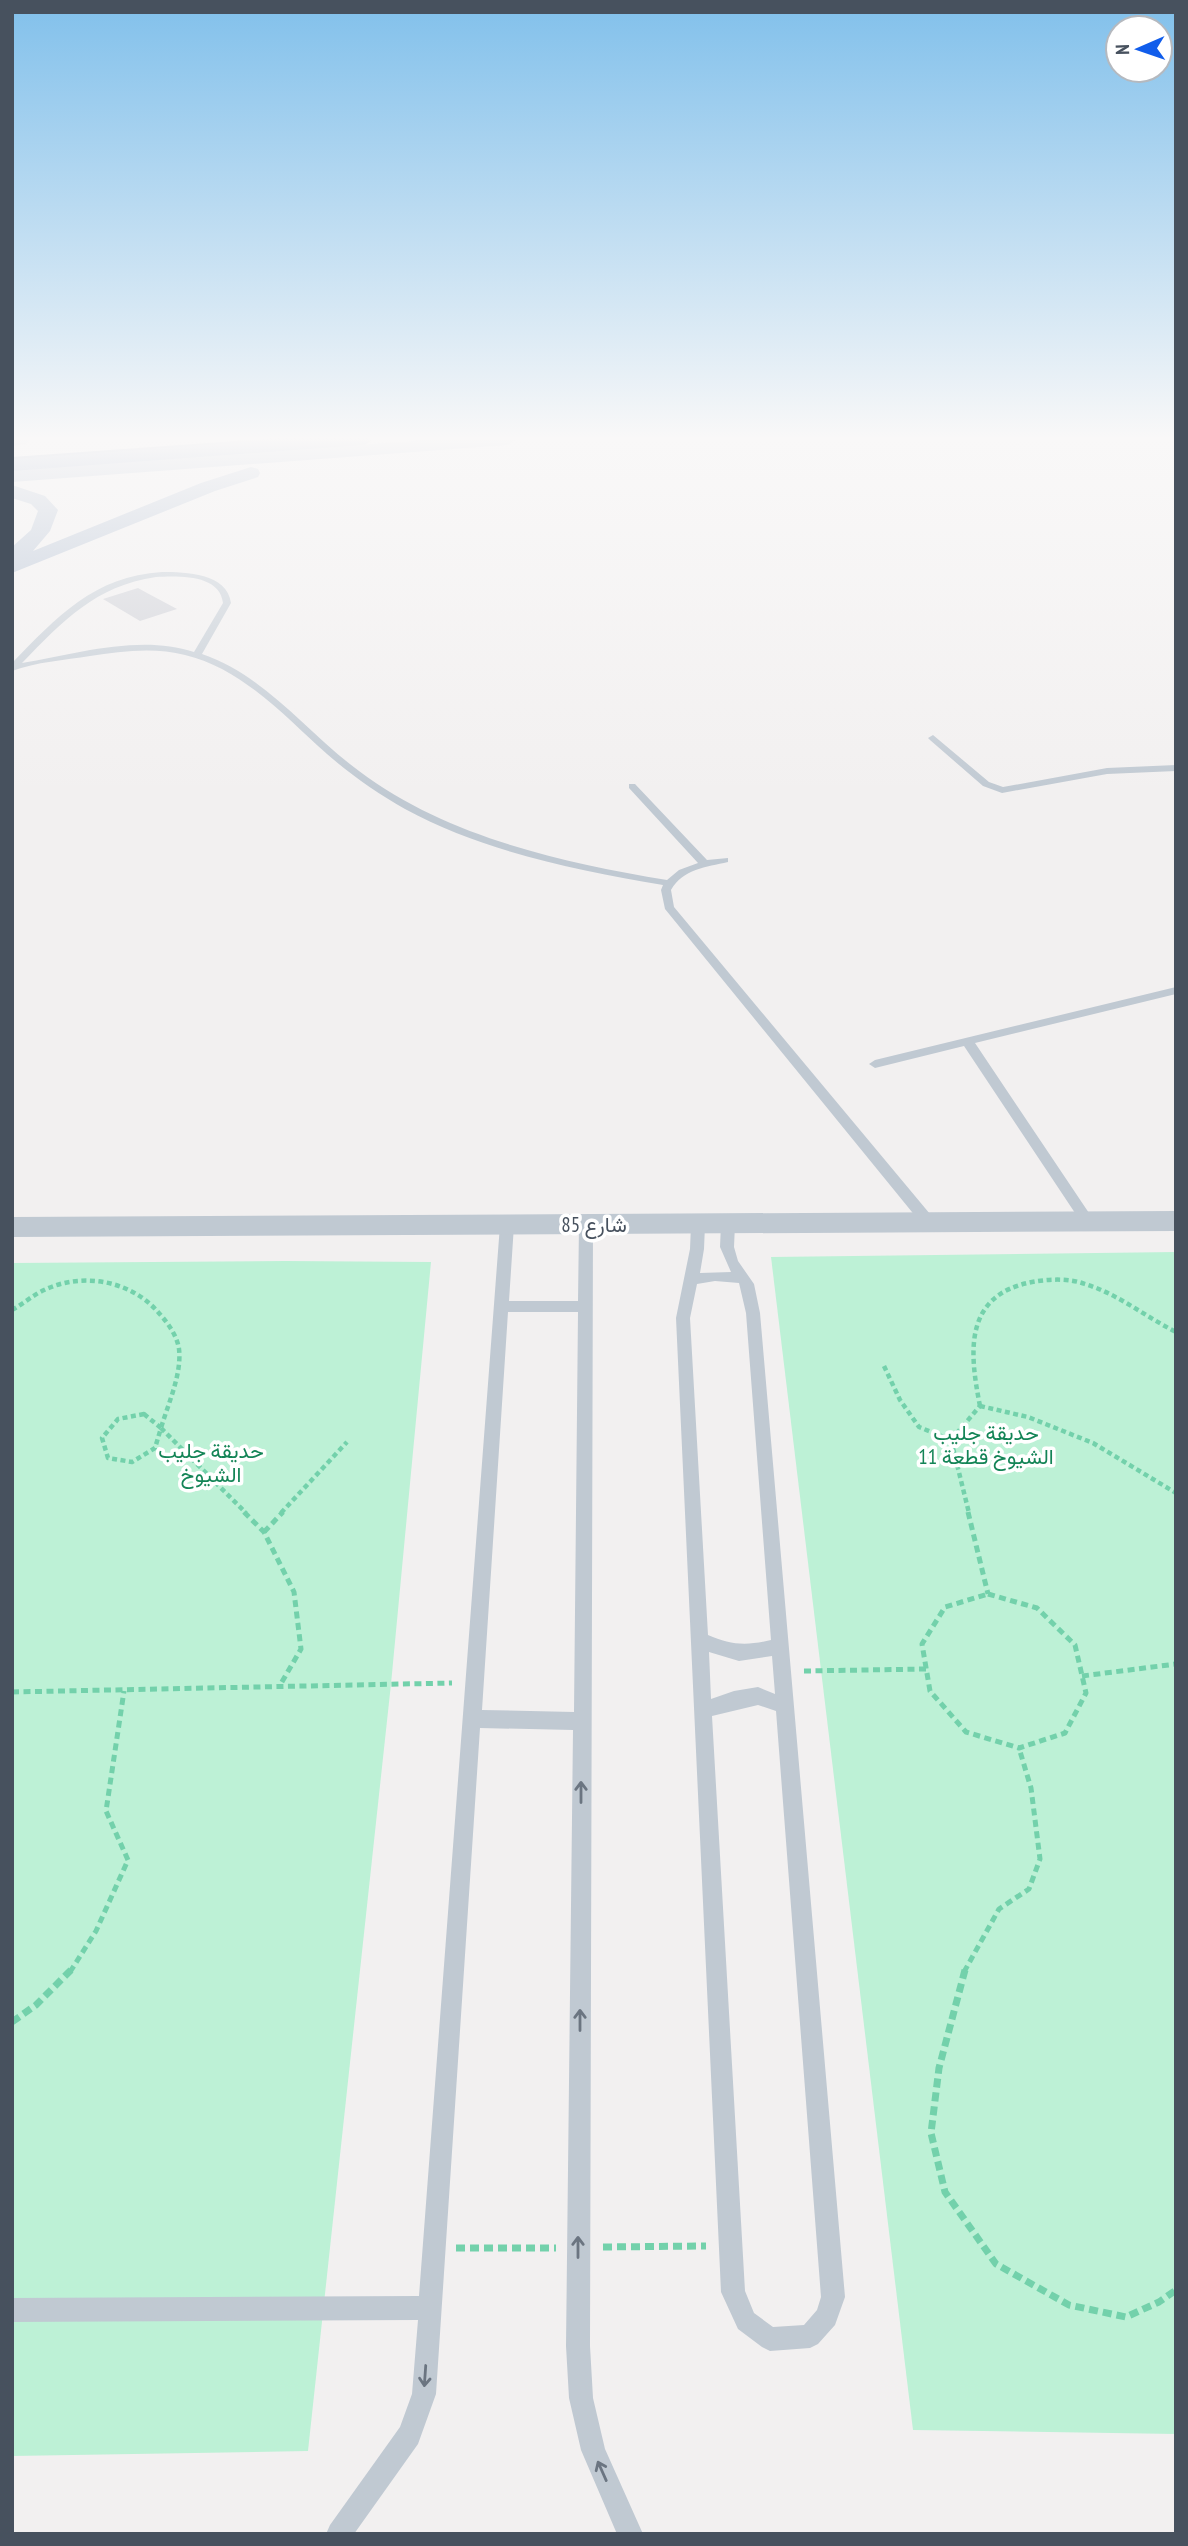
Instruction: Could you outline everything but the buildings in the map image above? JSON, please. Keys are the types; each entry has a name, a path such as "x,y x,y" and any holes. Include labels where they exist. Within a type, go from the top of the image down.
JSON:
{"main road":[{"path":"12,567 32,559"}],"street":[{"name":"شارع 85","path":"12,1227 1176,1221"}],"lane":[{"path":"13,668 65,614 87,596 117,582 152,575 202,578 214,583 227,596 227,603 197,655"},
{"path":"13,668 140,649 170,649 197,655 224,664 245,677 341,764 379,790 424,815 477,837 536,856 600,872 669,883"},
{"path":"933,738 986,785 1002,790 1107,771 1176,768"},
{"path":"632,786 705,864"},
{"path":"724,860 677,875 666,890 669,907 930,1224"},
{"path":"875,1064 1176,990"},
{"path":"967,1041 1088,1222"},
{"path":"698,1225 699,1248 686,1294 683,1318 733,2292 746,2321 770,2339 810,2336 827,2317 832,2297 753,1313 747,1284 732,1262 727,1247 728,1224"},
{"path":"339,2534 409,2435 424,2394 507,1225"},
{"path":"586,1225 578,2346 581,2398 593,2450 630,2534"},
{"path":"691,1279 715,1276 743,1278"},
{"path":"501,1307 585,1306"},
{"path":"700,1640 727,1652 746,1655 780,1646"},
{"path":"703,1710 758,1696 785,1706"},
{"path":"471,1719 582,1721"},
{"path":"12,2310 430,2308"}],"path":[{"path":"12,1310 45,1289 78,1280 109,1281 144,1298 165,1320 180,1349 174,1381 160,1427 155,1448 132,1462 108,1458 102,1438 118,1419 144,1414 160,1427 264,1532 294,1592 301,1649 279,1688"},
{"path":"980,1406 974,1381 974,1331 980,1309 1003,1291 1029,1282 1059,1280 1090,1285 1176,1332"},
{"path":"884,1366 900,1400 919,1427 951,1440"},
{"path":"951,1440 980,1406"},
{"path":"980,1406 1028,1417 1093,1443 1176,1493"},
{"path":"951,1440 988,1594"},
{"path":"264,1532 347,1441"},
{"path":"988,1594 1037,1608 1075,1645 1086,1693 1065,1733 1018,1748 967,1732 930,1691 922,1644 945,1607 988,1594"},
{"path":"1082,1676 1176,1664"},
{"path":"782,1672 926,1669"},
{"path":"12,1692 474,1682"},
{"path":"12,2022 35,2007 69,1975 94,1941 128,1860 106,1811 124,1691"},
{"path":"1018,1748 1031,1788 1040,1859 1029,1889 999,1909 962,1975 939,2068 931,2133 945,2192 996,2264 1069,2305 1126,2317 1159,2302 1176,2290"}],"green space":[{"name":"حديقة جليب الشيوخ قطعة 11","path":"1176,1252 1176,2434 913,2430 771,1257"},
{"name":"حديقة جليب الشيوخ","path":"431,1262 391,1684 308,2451 12,2456 12,1263"}]}
